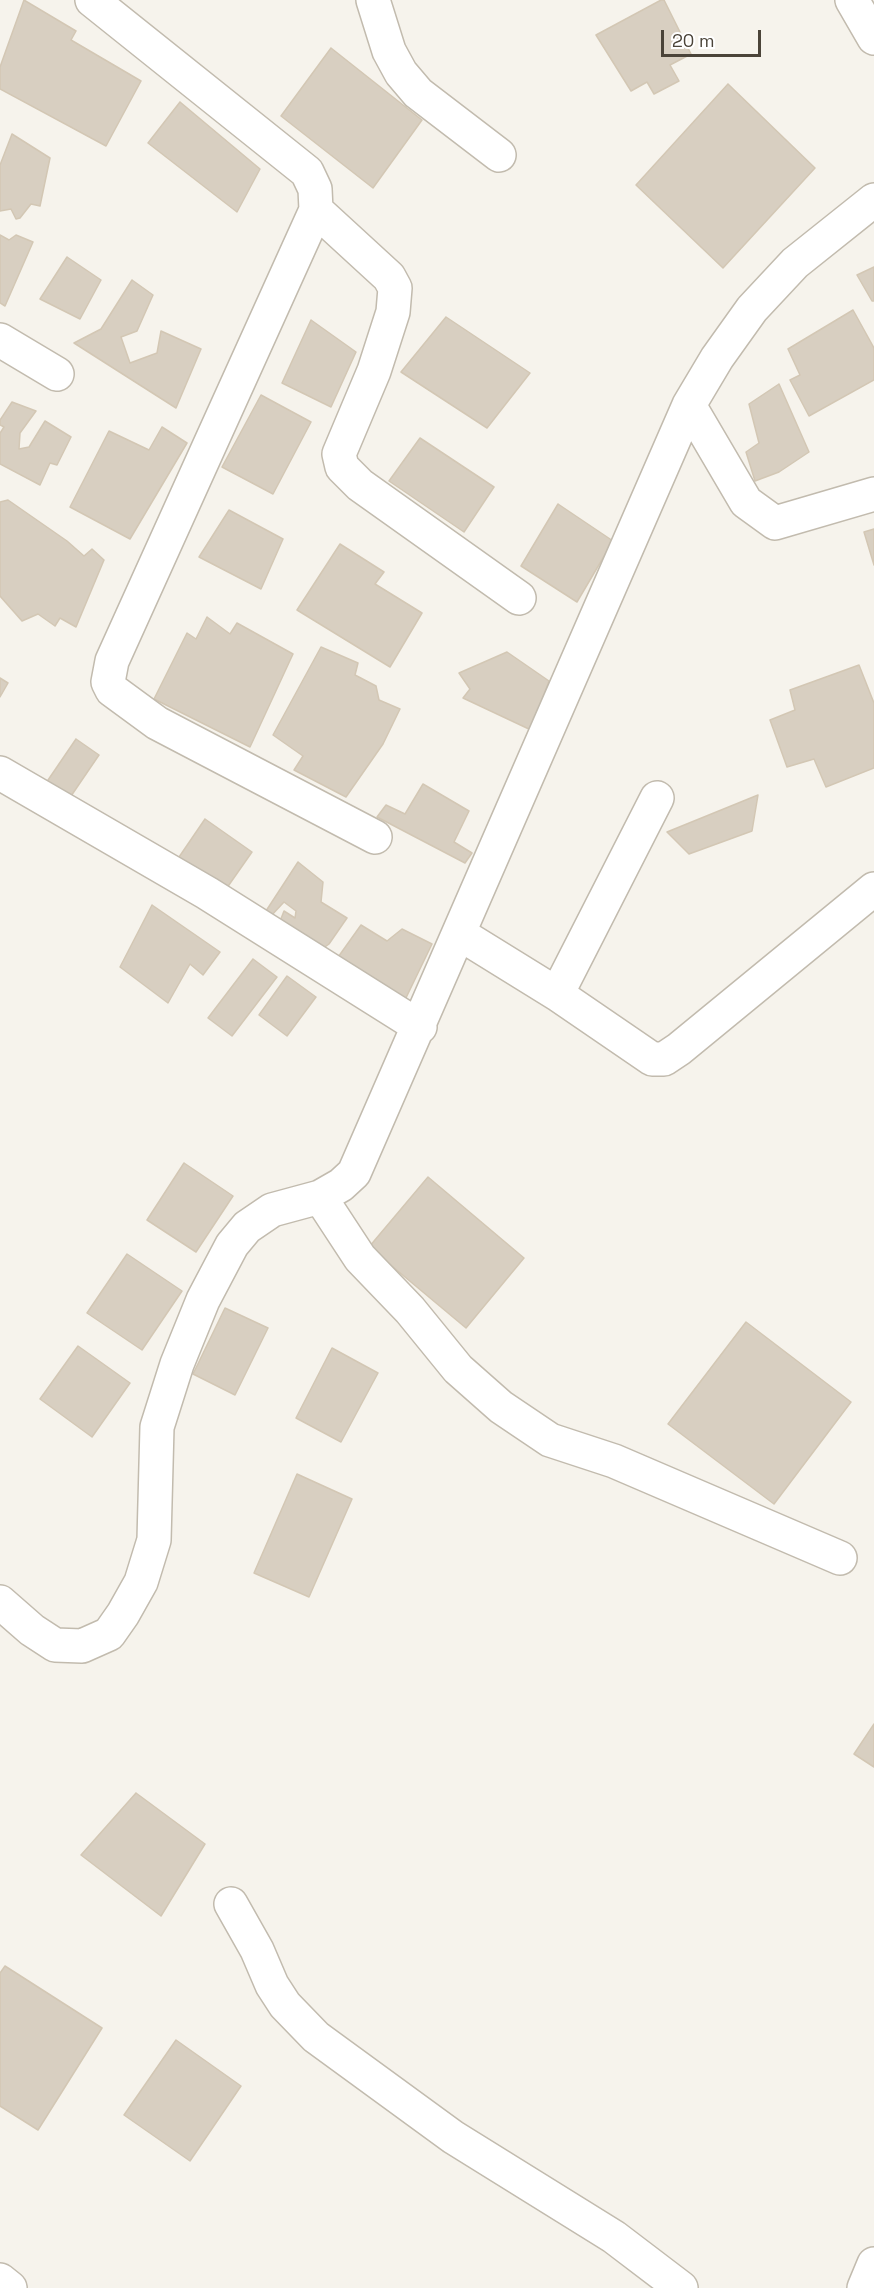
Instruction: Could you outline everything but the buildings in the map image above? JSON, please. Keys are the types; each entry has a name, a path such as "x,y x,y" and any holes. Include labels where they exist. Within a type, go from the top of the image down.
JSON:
{"street":[{"path":"92,0 307,172 315,189 316,210 291,272 112,661 108,682 112,690 157,723 375,837"},
{"path":"373,0 389,51 407,80 418,93 499,155"},
{"path":"852,0 874,38"},
{"path":"0,1602 32,1630 56,1644 82,1646 109,1634 141,1582 154,1540 157,1427 177,1364 203,1300 232,1245 247,1227 272,1210 320,1197 341,1185 354,1173 420,1027 689,405 717,358 752,309 795,263 874,200"},
{"path":"316,210 389,277 395,288 393,312 374,372 339,454 342,467 360,485 519,598"},
{"path":"0,340 57,374"},
{"path":"689,405 746,502 775,523 874,494"},
{"path":"0,773 207,893 420,1027"},
{"path":"557,994 657,798"},
{"path":"460,934 557,994 652,1059 664,1059 680,1049 874,889"},
{"path":"320,1197 360,1258 410,1310 458,1369 501,1407 550,1440 614,1461 840,1558"},
{"path":"231,1904 257,1950 272,1985 285,2005 316,2037 453,2137 614,2237 681,2288"},
{"path":"0,2280 10,2288"}]}
